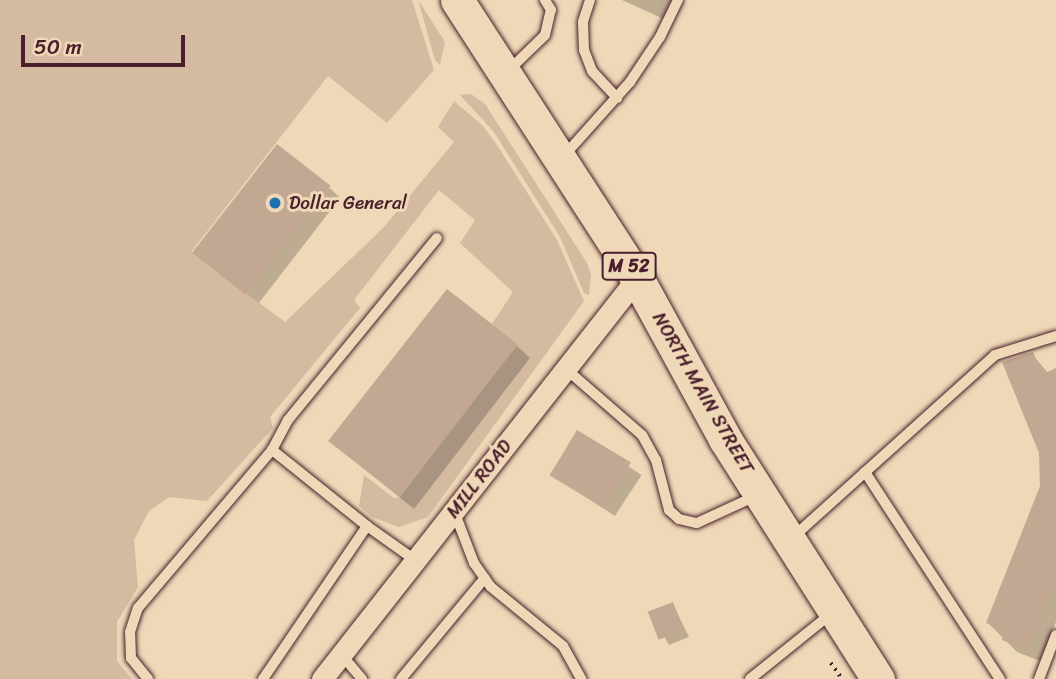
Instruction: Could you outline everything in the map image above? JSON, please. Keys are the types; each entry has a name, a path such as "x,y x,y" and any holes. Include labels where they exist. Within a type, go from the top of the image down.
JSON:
{"main road":[{"name":"NORTH MAIN STREET","path":"457,0 637,278 725,439 792,538 878,679"}],"street":[{"name":"MILL ROAD","path":"321,679 637,278"}],"lane":[{"path":"590,0 583,22 583,50 592,71 617,98"},
{"path":"561,160 617,98 660,37 678,0"},
{"path":"505,74 545,35 550,3"},
{"path":"148,679 131,657 131,632 138,608 272,450 288,420 437,238"},
{"path":"792,538 995,355 1056,336"},
{"path":"566,369 642,435 656,460 669,510 679,519 697,523 762,493"},
{"path":"272,450 367,526 415,559"},
{"path":"865,472 1000,679"},
{"path":"454,511 474,563 485,578 563,646 581,679"},
{"path":"263,679 367,526"},
{"path":"401,679 458,604 485,578"},
{"path":"750,679 836,610"},
{"path":"1039,679 1056,635"},
{"path":"341,654 362,679"}],"path":[{"path":"831,663 842,679"}],"shaded area":[{"path":"0,0 412,0 434,70 387,123 328,76 191,252 285,322 384,227 454,142 438,127 454,101 483,126 499,148 557,240 584,301 428,517 399,527 372,517 359,506 364,475 394,498 400,497 517,345 492,324 513,292 460,243 475,220 439,190 354,300 360,308 270,417 273,428 207,501 169,497 149,511 134,540 138,587 117,622 117,661 132,679 0,679"},
{"path":"418,0 445,42 440,65 435,60"},
{"path":"471,94 485,104 587,263 591,275 589,295 584,293 560,237 494,132 460,95"}],"building":[{"path":"277,144 331,186 246,295 192,253"},
{"path":"447,289 518,344 399,496 328,441"},
{"path":"1033,352 1043,374 1056,368 1056,578 1028,650 1002,640 1005,630 986,623 1040,486 1039,453 1002,362"},
{"path":"577,430 631,462 604,508 550,475"},
{"path":"673,602 684,630 659,640 648,612"}],"place":[{"name":"Dollar General","path":"275,203"}]}
